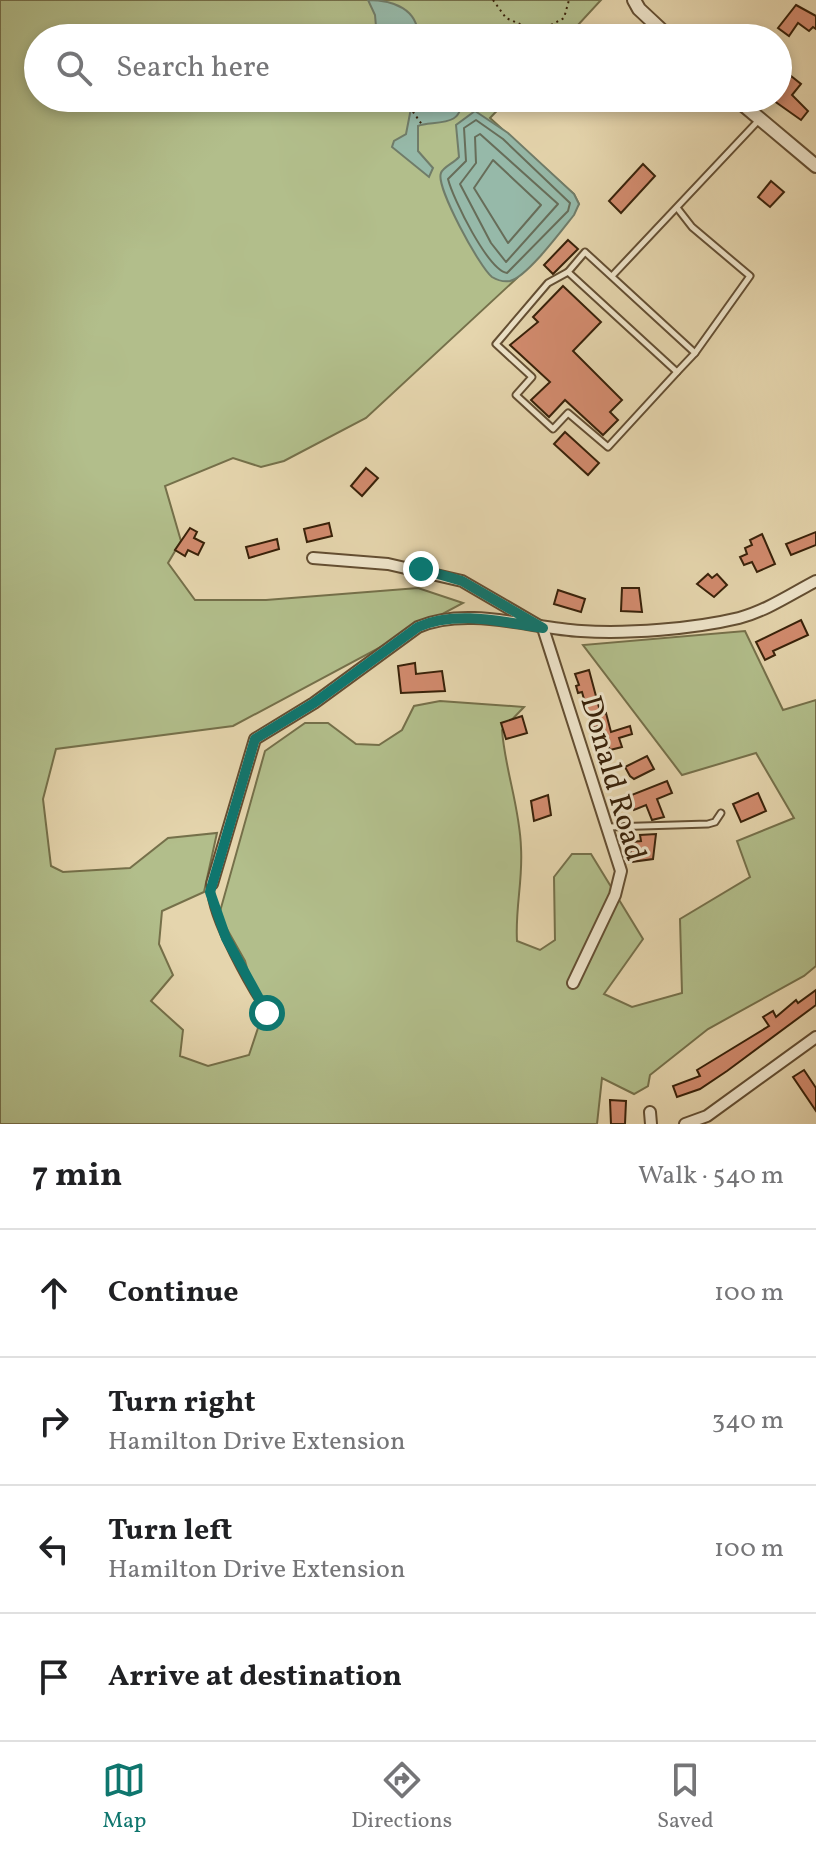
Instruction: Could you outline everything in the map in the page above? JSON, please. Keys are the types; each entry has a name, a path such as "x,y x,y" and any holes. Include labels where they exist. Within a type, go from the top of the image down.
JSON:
{"street":[{"path":"634,0 655,24"},
{"path":"750,112 816,166"},
{"path":"313,558 388,564 462,581 543,628"},
{"path":"212,884 255,739 314,703 418,627 435,620 480,619 585,631 686,627 739,618 769,607 816,581"},
{"name":"Donald Road","path":"543,628 621,871 615,895 573,983"},
{"path":"685,1124 710,1120 815,1040"},
{"path":"650,1112 651,1124"}],"lane":[{"path":"612,276 678,209 758,120"},
{"path":"678,209 692,227 750,276 695,353 608,447 568,413 553,429 516,395 532,377 496,344 548,283 568,272 585,252 695,353"},
{"path":"568,272 677,372"},
{"path":"609,827 708,824 715,822 721,813"},
{"path":"212,884 210,896 226,938 273,1021"}],"path":[{"path":"493,0 506,18 520,24"},
{"path":"553,24 564,18 569,0"},
{"path":"413,112 423,126"}],"green space":[{"path":"0,0 601,0 579,24 24,24 24,112 496,112 490,118 574,194 579,204 517,278 366,418 284,461 261,467 233,458 165,486 181,541 168,563 195,600 266,600 418,588 463,603 233,726 56,749 43,799 51,866 63,872 130,868 168,838 217,833 204,892 162,911 159,944 173,975 151,1001 183,1030 180,1056 208,1066 249,1055 261,1019 245,961 219,915 265,751 305,723 328,723 356,744 379,745 402,730 414,706 440,701 524,707 502,730 520,833 517,941 540,950 555,940 554,877 572,854 591,854 643,939 604,994 632,1007 682,993 680,919 750,877 737,841 794,818 756,753 682,775 583,645 745,631 783,710 816,700 816,966 804,976 708,1029 650,1075 648,1086 634,1094 602,1078 597,1124 0,1124"}],"water":[{"path":"368,0 403,8 416,24 376,24"},
{"path":"410,112 459,112 453,119 418,126 418,151 433,168 429,177 392,147 394,141 406,134"},
{"path":"476,112 508,133 574,194 579,204 574,215 544,252 510,281 496,279 486,270 445,193 441,173 459,157 456,125"}],"building":[{"path":"796,5 816,16 816,29 813,27 809,31 798,23 792,32 792,24 781,24"},
{"path":"792,77 801,84 792,95"},
{"path":"792,95 808,111 801,120 790,112"},
{"path":"643,164 655,176 621,213 609,201"},
{"path":"771,181 784,192 770,207 758,197"},
{"path":"568,240 578,249 553,274 544,265"},
{"path":"563,286 601,322 573,351 622,400 610,412 618,420 603,435 565,400 549,417 531,400 550,382 510,345 538,322 533,317"},
{"path":"565,432 599,463 588,475 554,444"},
{"path":"366,468 378,478 362,496 351,486"},
{"path":"329,523 332,536 307,542 304,529"},
{"path":"190,528 197,532 194,538 204,543 198,555 188,550 185,556 175,550"},
{"path":"816,532 816,545 791,555 786,544"},
{"path":"762,534 775,564 757,572 752,562 744,565 740,557 747,554 745,548 752,545 750,540"},
{"path":"277,539 279,549 249,558 246,547"},
{"path":"708,574 712,578 717,574 727,585 714,597 697,584"},
{"path":"622,588 639,588 642,612 621,611"},
{"path":"558,590 585,599 581,612 554,604"},
{"path":"801,620 808,635 773,651 775,655 765,660 756,642"},
{"path":"415,663 416,674 442,671 445,691 401,693 398,666"},
{"path":"589,670 601,715 606,713 611,732 630,726 632,734 619,738 622,747 610,750 600,726 592,728 582,692 578,693 575,674"},
{"path":"522,716 527,733 506,739 501,723"},
{"path":"647,756 654,769 634,779 625,767"},
{"path":"667,781 672,793 657,799 664,817 652,820 646,805 634,810 629,796"},
{"path":"758,793 766,811 741,822 733,804"},
{"path":"548,795 551,815 534,821 531,801"},
{"path":"656,834 653,859 631,862 631,842 641,841 640,835"},
{"path":"816,990 816,1005 700,1089 677,1097 673,1086 700,1076 697,1070 769,1026 763,1017 773,1011 776,1017 796,1000 798,1003"},
{"path":"804,1070 816,1088 816,1111 793,1077"},
{"path":"610,1100 626,1101 625,1124 611,1124"}],"route":[{"path":"267,1013 226,938 210,896 255,739 314,703 418,627 435,620 480,619 543,628 462,581 421,569"}]}
